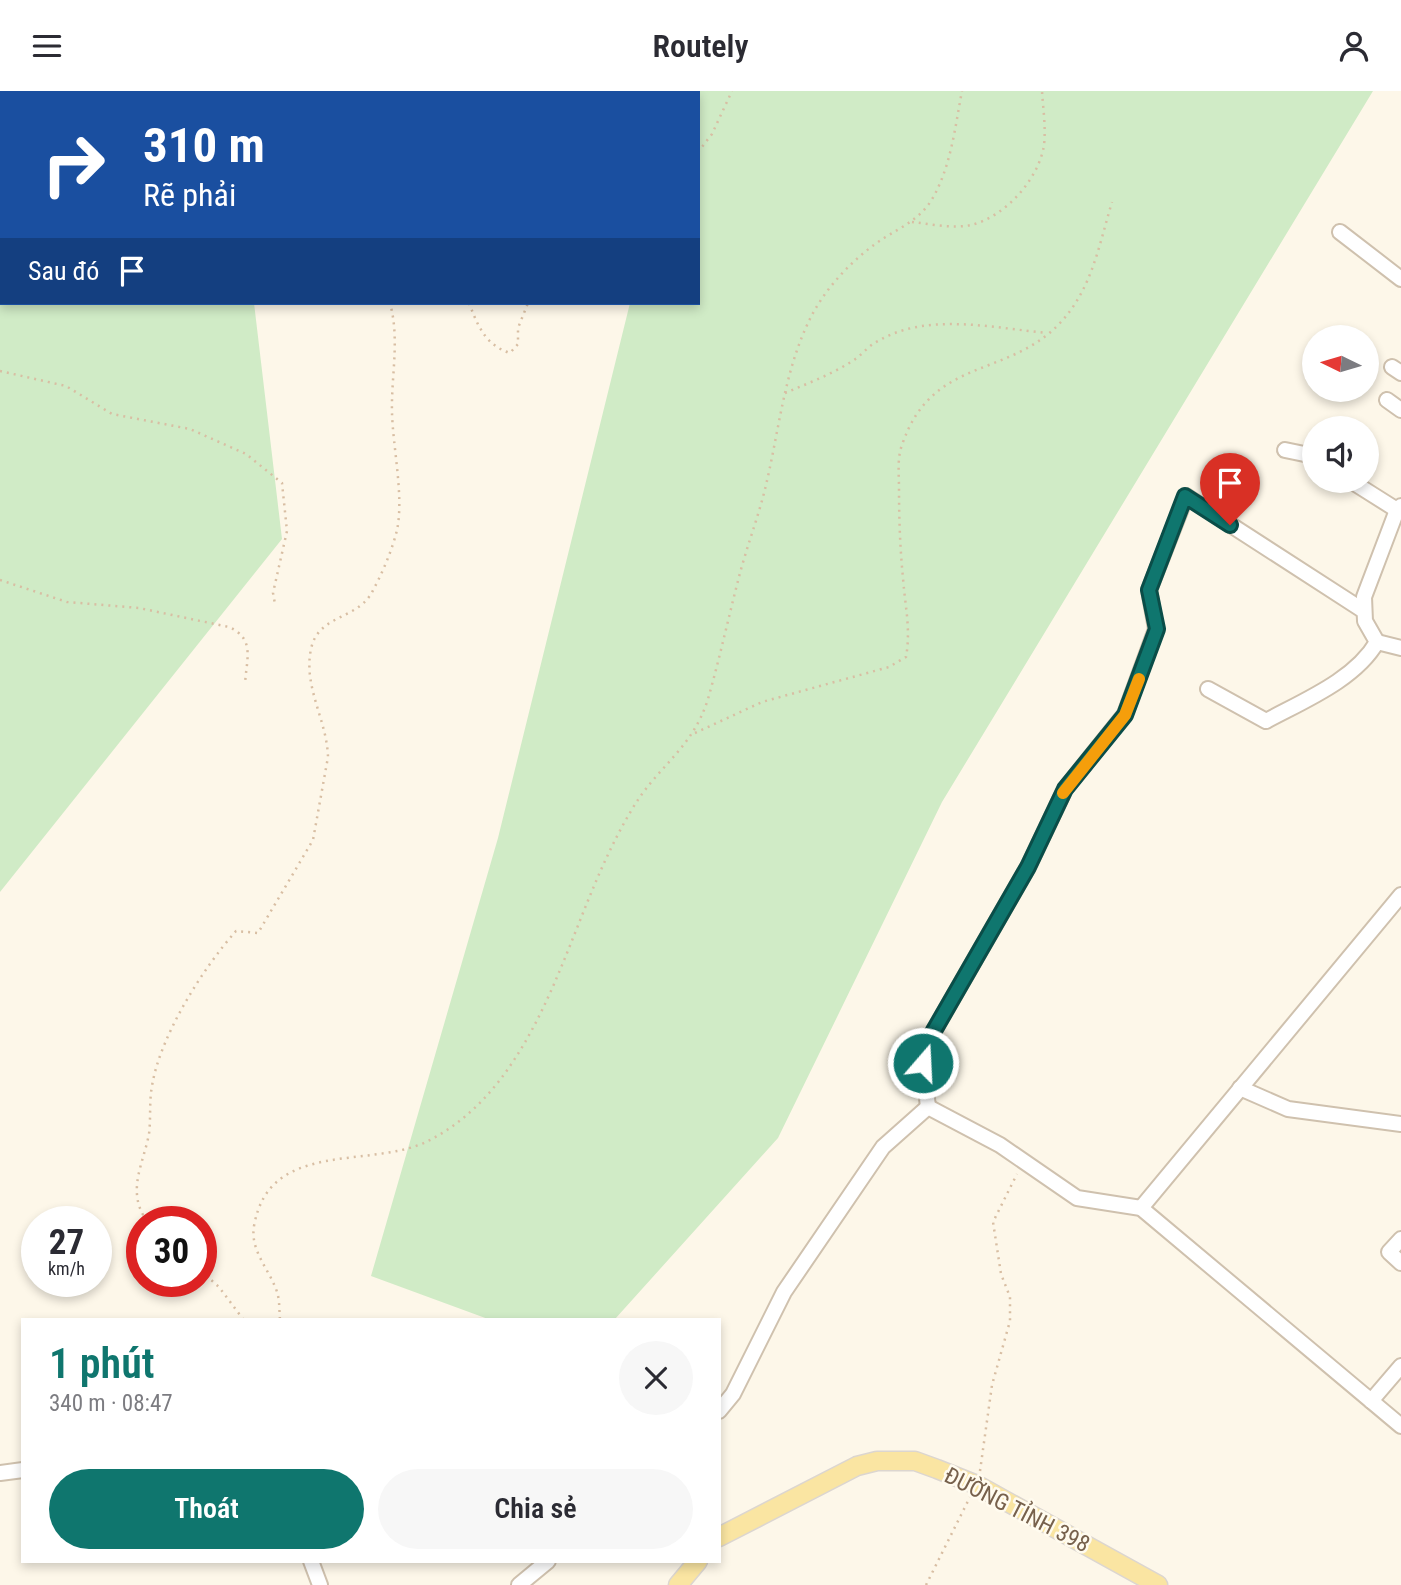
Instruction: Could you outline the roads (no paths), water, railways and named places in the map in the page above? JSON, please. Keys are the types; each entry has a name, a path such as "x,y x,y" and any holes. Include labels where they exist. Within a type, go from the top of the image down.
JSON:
{"main road":[{"name":"ĐƯỜNG TỈNH 398","path":"721,1536 839,1474 877,1461 915,1461 977,1485 1158,1585"},
{"path":"678,1585 696,1563"}],"street":[{"path":"1340,232 1401,279"},
{"path":"1387,400 1401,410"},
{"path":"1285,450 1302,454"},
{"path":"1373,493 1399,508 1364,597 1365,621 1377,642 1401,648"},
{"path":"928,1107 923,1063 928,1041 1028,867 1056,804 1125,715 1135,692 1157,629 1149,590 1185,496 1364,611"},
{"path":"1208,689 1265,721 1326,689 1372,652 1377,642"},
{"path":"1141,1208 1401,895"},
{"path":"1240,1088 1288,1109 1401,1124"},
{"path":"928,1107 1000,1145 1077,1198 1141,1208 1401,1426"},
{"path":"721,1409 733,1394 784,1292 883,1147 928,1107"},
{"path":"1401,1239 1389,1252 1401,1263"},
{"path":"1370,1401 1401,1366"},
{"path":"0,1473 21,1470"},
{"path":"312,1563 320,1585"},
{"path":"519,1585 546,1563"}]}
